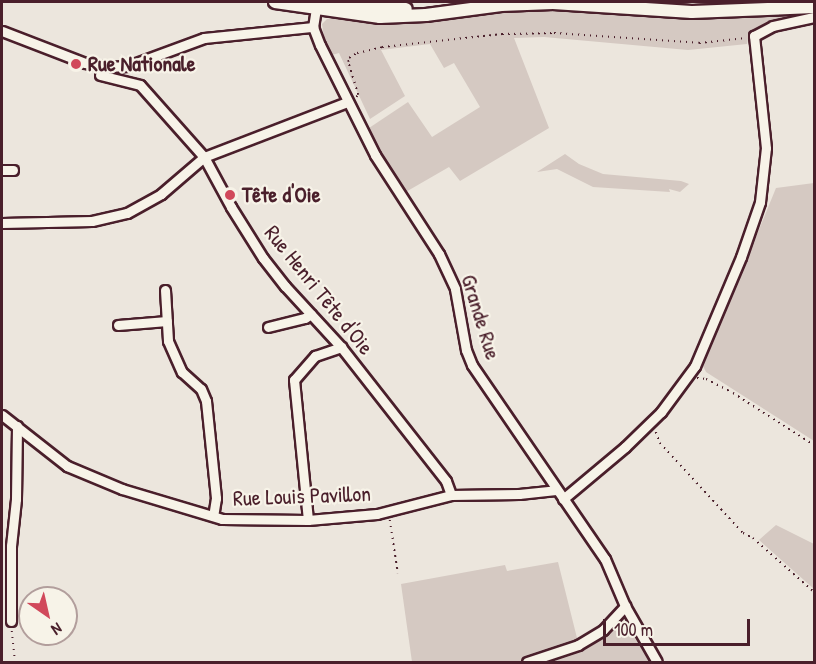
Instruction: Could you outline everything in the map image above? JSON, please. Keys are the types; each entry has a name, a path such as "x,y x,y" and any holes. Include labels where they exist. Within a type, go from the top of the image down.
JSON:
{"main road":[{"path":"275,2 452,10 553,3 692,12 814,7"}],"street":[{"path":"2,31 85,63 107,67 128,66 204,38 313,27 318,4"},
{"path":"563,499 651,422 688,377 717,317 760,202 766,148 754,36 773,26 814,17"},
{"name":"Grande Rue","path":"313,27 347,102 375,155 439,254 455,289 466,350 472,365 605,559 625,606 657,663"},
{"name":"Rue Henri Tête d'Oie","path":"100,75 140,85 204,157 263,258 310,314 342,347 446,481 451,495"},
{"path":"2,223 92,221 127,213 161,194 204,157 347,102"},
{"path":"2,170 13,170"},
{"path":"165,291 168,341 182,372 201,389 206,401 216,498 213,516"},
{"path":"268,327 305,318 310,314"},
{"path":"118,325 167,321"},
{"path":"308,520 294,380 315,356 342,347"},
{"name":"Rue Louis Pavillon","path":"2,414 67,466 122,489 213,516 259,522 308,520 377,514 451,495 519,494 556,490"},
{"path":"11,621 11,546 16,499 17,426"},
{"path":"527,663 578,645 603,630 625,606"}],"path":[{"path":"347,102 358,95 348,62 349,58 357,52 382,47 502,34 554,33 699,43 754,36"},
{"path":"688,377 706,379 733,393 814,445"},
{"path":"651,422 660,443 743,533 753,538 814,592"},
{"path":"389,510 398,573"},
{"path":"11,621 15,663"}],"shaded area":[{"path":"536,10 589,10 665,18 814,13 760,27 749,33 747,44 688,50 544,37 514,38 549,128 460,181 449,167 404,193 366,130 408,102 432,137 480,107 454,63 444,68 430,44 381,50 405,96 370,119 339,53 332,55 324,37 322,24 327,19 334,18 398,23"},
{"path":"565,154 579,164 603,174 681,181 689,184 680,192 669,189 670,192 593,187 557,169 537,172"},
{"path":"814,183 814,441 706,372 703,366 776,188"},
{"path":"776,525 814,544 814,589 759,540"},
{"path":"558,562 578,642 519,662 412,662 401,584 505,565 507,571"},
{"path":"622,618 650,662 546,662 583,647"}],"place":[{"name":"Rue Nationale","path":"76,64"},
{"name":"Tête d'Oie","path":"230,195"}]}
